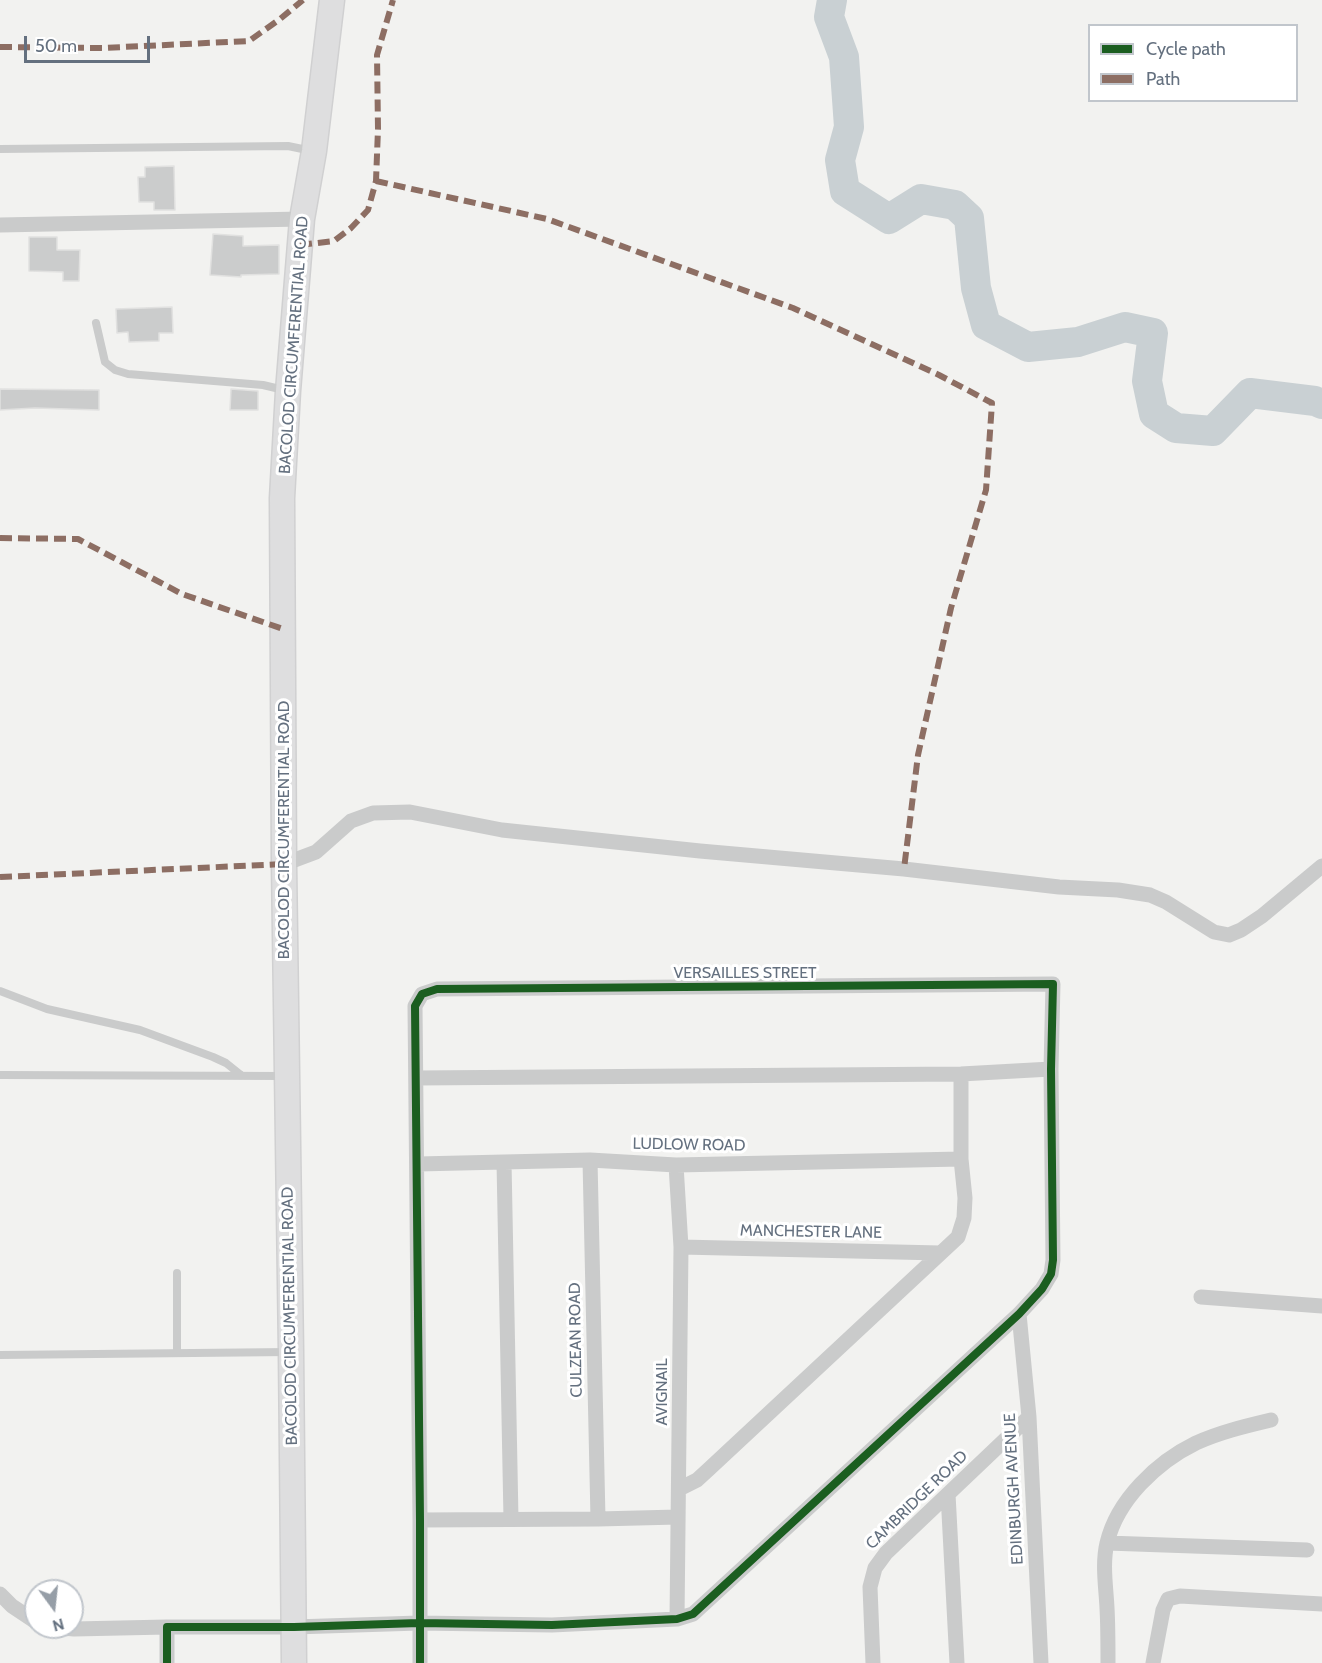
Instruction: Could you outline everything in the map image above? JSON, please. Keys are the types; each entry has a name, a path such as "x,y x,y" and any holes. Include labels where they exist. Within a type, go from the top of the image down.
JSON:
{"main road":[{"name":"BACOLOD CIRCUMFERENTIAL ROAD","path":"294,1663 282,498 302,219 314,151 332,0"}],"street":[{"path":"0,225 302,219"},
{"path":"284,864 316,852 351,821 373,813 410,812 513,831 1150,895 1166,902 1214,932 1229,935 1262,916 1322,866"},
{"name":"VERSAILLES STREET","path":"416,1078 415,1006 422,994 437,989 1053,984 1051,1069"},
{"path":"84,1629 294,1627 419,1623 552,1625 677,1619 693,1614 1020,1314 1042,1289 1051,1274 1053,1260 1051,1069 962,1074 416,1078 418,1164 419,1623 420,1663"},
{"path":"679,1489 697,1480 958,1237 964,1218 965,1198 961,1159 962,1074"},
{"name":"LUDLOW ROAD","path":"418,1164 590,1160 676,1165 961,1159"},
{"name":"CULZEAN ROAD","path":"590,1160 598,1519"},
{"path":"504,1162 511,1519"},
{"name":"AVIGNAIL","path":"676,1165 681,1247 677,1619"},
{"name":"MANCHESTER LANE","path":"681,1247 940,1253"},
{"path":"1201,1297 1322,1306"},
{"name":"EDINBURGH AVENUE","path":"1020,1314 1029,1417 1041,1663"},
{"name":"CAMBRIDGE ROAD","path":"873,1663 870,1587 875,1568 886,1553 1029,1417"},
{"path":"1108,1663 1105,1564 1107,1543 1120,1510 1164,1462 1197,1443 1236,1428 1271,1420"},
{"path":"948,1494 957,1663"},
{"path":"420,1520 678,1517"},
{"path":"1107,1543 1307,1550"},
{"path":"0,1594 24,1614"},
{"path":"1153,1663 1168,1599 1180,1596 1322,1604"},
{"path":"167,1627 167,1663"}],"lane":[{"path":"0,149 288,146 314,151"},
{"path":"96,323 105,362 115,370 128,374 263,385 288,391"},
{"path":"0,991 47,1009 140,1030 213,1056 241,1075"},
{"path":"0,1075 288,1076"},
{"path":"177,1273 177,1353"},
{"path":"0,1355 291,1352"}],"building":[{"path":"174,166 175,210 154,210 154,202 139,202 138,177 145,177 145,167"},
{"path":"213,234 243,236 243,246 279,245 279,274 241,275 241,277 210,275"},
{"path":"29,237 57,237 57,250 80,250 79,281 63,281 63,272 29,271"},
{"path":"172,307 173,333 159,333 159,341 129,342 128,332 117,333 116,309"},
{"path":"0,389 99,390 99,410 35,408 0,410"},
{"path":"231,389 258,391 258,410 230,410"}],"waterway":[{"path":"832,0 829,17 844,57 849,127 840,160 845,191 889,219 921,199 955,205 969,218 976,288 986,325 1028,347 1078,342 1125,327 1153,333 1147,381 1154,414 1176,428 1213,431 1250,393 1315,401 1322,404"}],"marked path":[{"path":"0,47 102,48 249,41 303,0"},
{"path":"300,245 334,241 351,228 368,210 376,181 377,55 393,0"},
{"path":"376,181 547,219 793,308 939,375 992,403 986,490 951,608 918,755 904,869"},
{"path":"0,538 78,539 182,594 283,629"},
{"path":"0,877 284,864"}],"cycle path":[{"path":"167,1663 167,1627 294,1627 419,1623 552,1625 677,1619 693,1614 1019,1314 1042,1289 1051,1274 1053,1260 1051,1069 1053,984 437,989 422,994 415,1006 420,1520 420,1663"}]}
